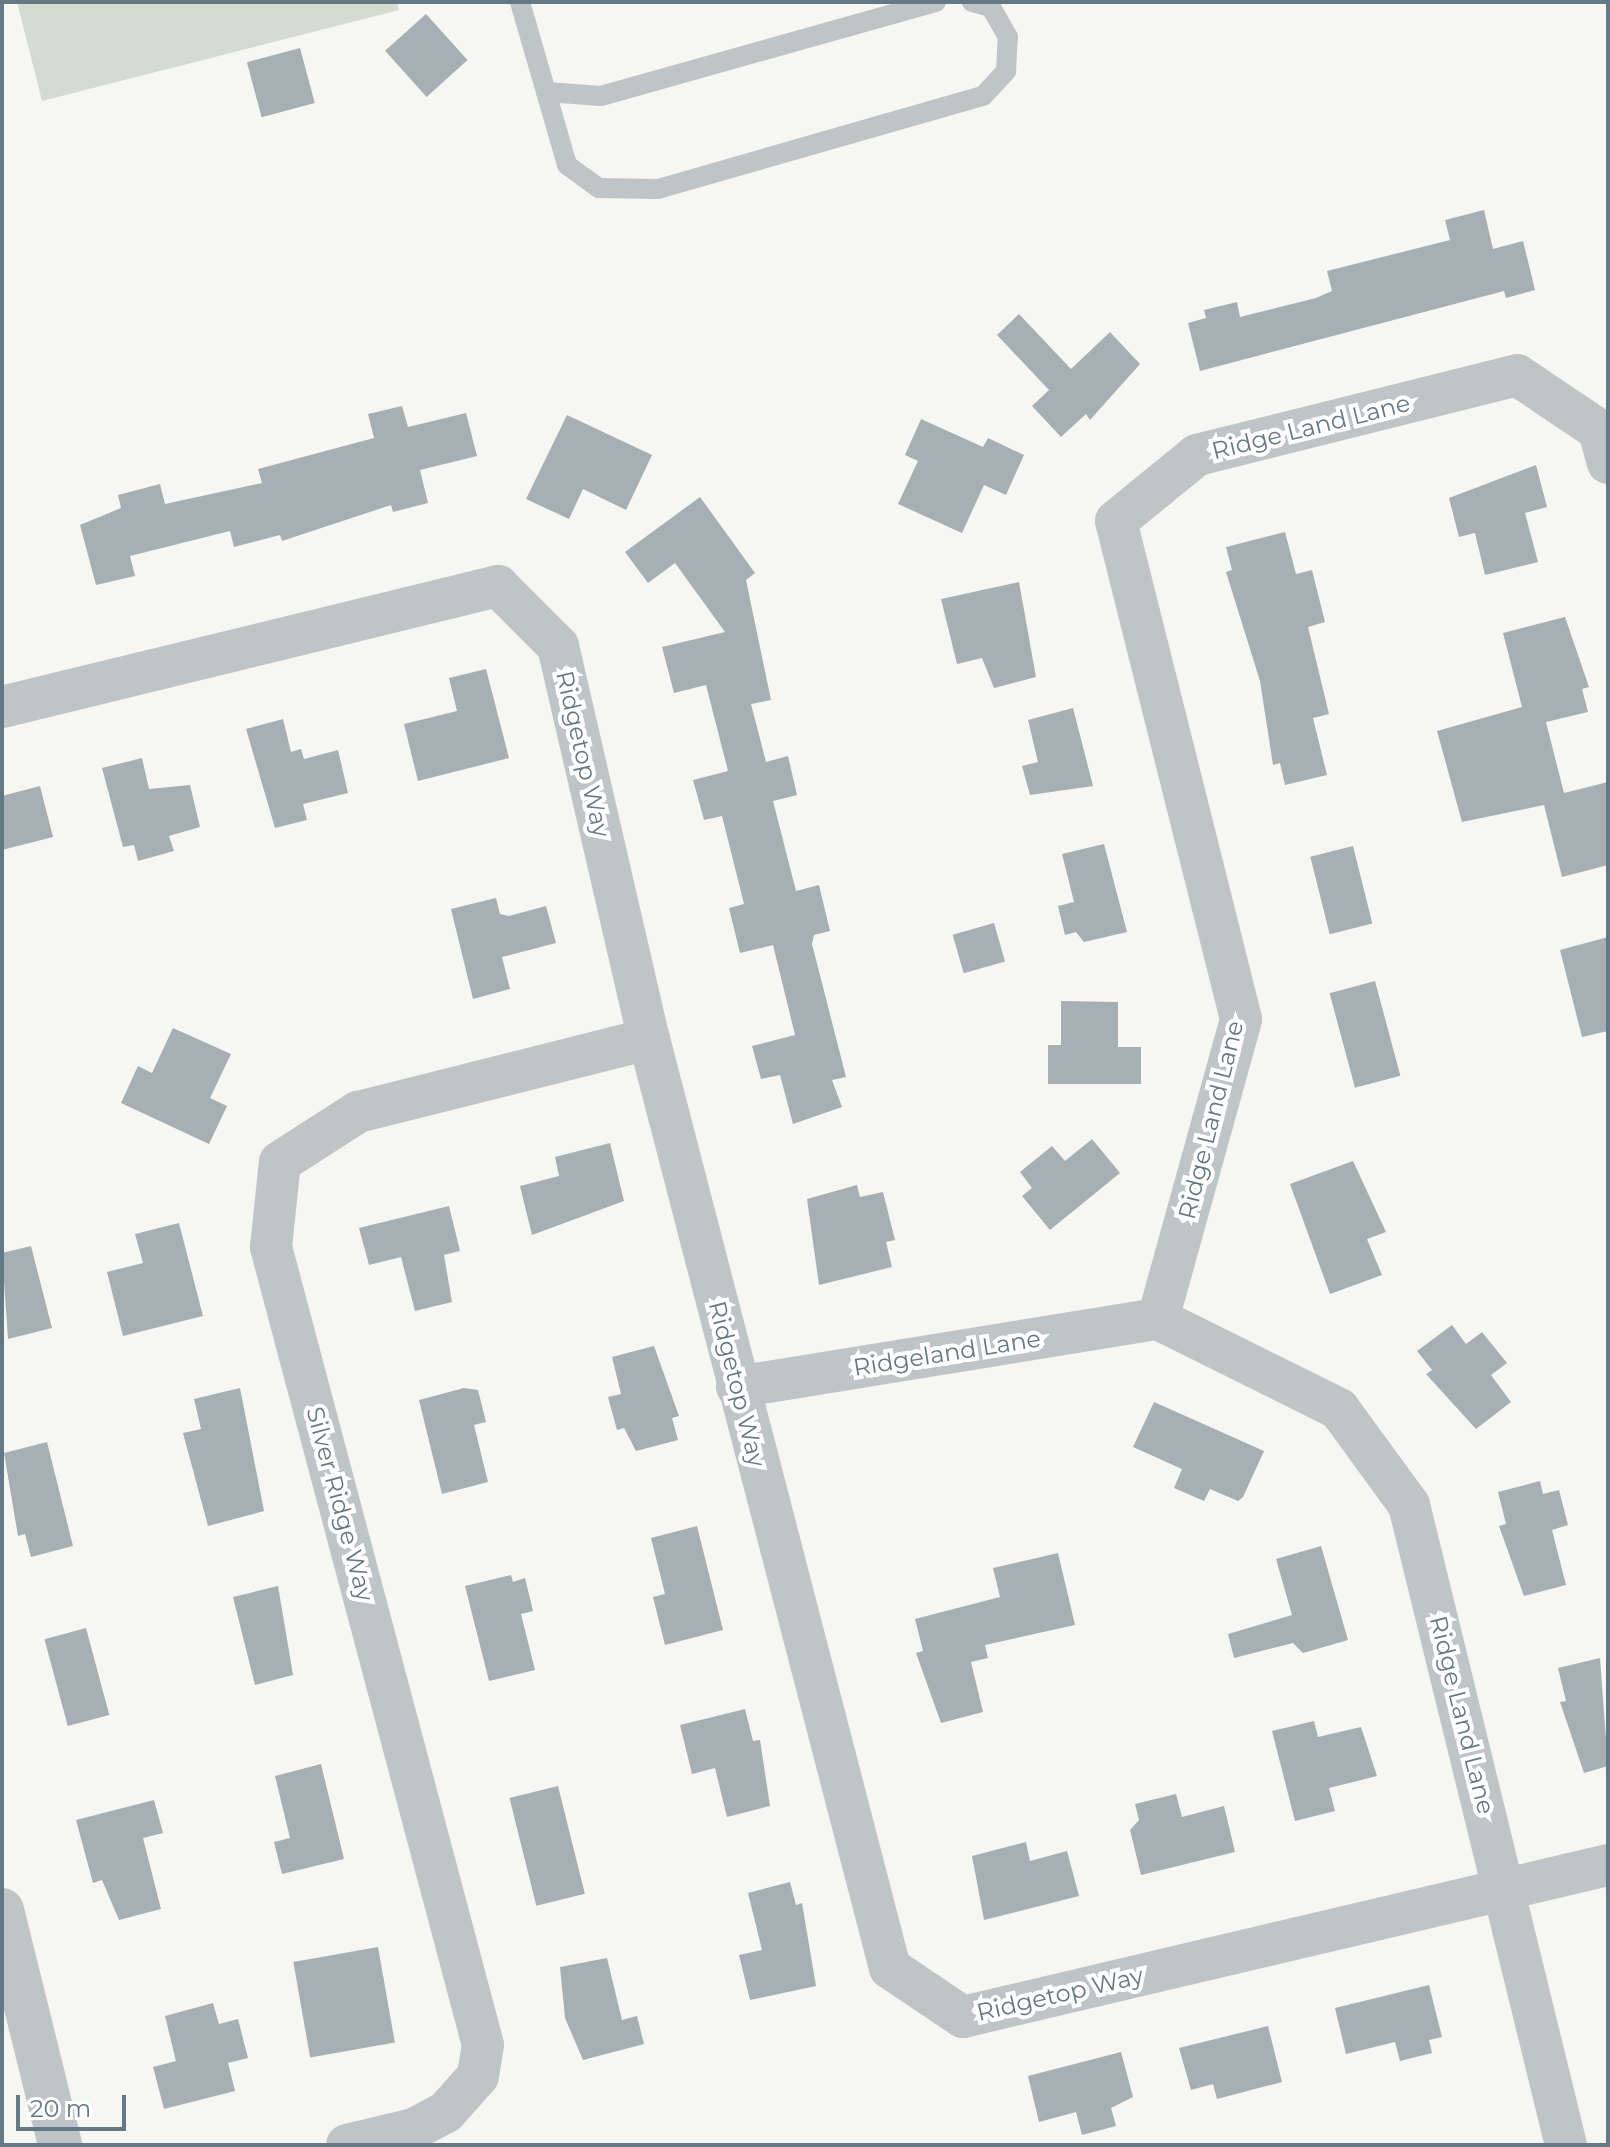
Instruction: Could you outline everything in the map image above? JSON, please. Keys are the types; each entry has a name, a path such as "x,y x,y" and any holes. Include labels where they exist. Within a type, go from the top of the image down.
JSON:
{"street":[{"name":"Ridge Land Lane","path":"1566,2145 1409,1505 1339,1409 1158,1319 1241,1019 1116,521 1197,455 1517,375 1599,430 1608,463"},
{"name":"Ridgetop Way","path":"2,707 498,586 558,646 649,1039 890,1968 963,2017 1608,1865"},
{"name":"Silver Ridge Way","path":"347,2145 414,2129 446,2112 478,2076 483,2045 271,1247 280,1162 358,1112 649,1039"},
{"name":"Ridgeland Lane","path":"737,1387 1158,1319"},
{"path":"2,1910 60,2145"}],"lane":[{"path":"520,2 567,165 599,188 658,189 983,96 1006,71 1008,37 991,7 972,2"},
{"path":"546,92 601,96 936,2"}],"shaded area":[{"path":"17,2 397,2 399,10 42,101"}],"building":[{"path":"426,14 467,60 427,97 385,51"},
{"path":"300,48 315,103 262,117 247,62"},
{"path":"1484,210 1493,249 1523,241 1535,290 1506,298 1504,291 1200,371 1188,323 1206,318 1204,310 1237,302 1240,317 1316,298 1332,291 1327,271 1450,240 1445,220"},
{"path":"1019,314 1071,369 1110,332 1140,364 1090,420 1086,414 1061,437 1032,406 1049,390 997,335"},
{"path":"402,406 408,427 466,413 477,456 420,470 428,503 393,512 391,505 282,541 280,535 234,547 230,531 130,556 135,576 96,585 80,525 121,508 118,495 160,484 165,504 262,483 258,469 374,438 368,414"},
{"path":"567,415 652,455 626,510 583,489 569,519 526,499"},
{"path":"921,419 983,447 988,438 1024,455 1006,495 984,485 962,533 898,504 918,461 905,455"},
{"path":"1536,465 1547,507 1525,513 1538,562 1485,575 1475,533 1459,537 1449,498"},
{"path":"700,497 755,573 746,580 771,700 751,704 766,762 788,756 797,795 773,801 796,891 819,885 830,931 814,935 812,944 846,1077 832,1080 842,1107 793,1124 780,1075 761,1079 752,1046 795,1035 773,945 740,953 729,908 744,904 722,816 704,820 693,780 728,771 706,685 674,693 662,647 725,632 675,563 648,583 625,552"},
{"path":"1285,532 1296,574 1312,570 1325,622 1308,627 1329,714 1313,718 1327,775 1285,785 1280,763 1273,765 1260,681 1226,572 1232,570 1226,547"},
{"path":"1019,582 1036,677 994,688 982,658 957,664 941,599"},
{"path":"1565,617 1589,687 1582,689 1588,712 1546,722 1564,793 1608,782 1608,865 1562,877 1544,805 1462,822 1437,731 1522,707 1503,633"},
{"path":"486,669 509,758 418,781 404,724 457,711 449,678"},
{"path":"1073,708 1093,786 1030,795 1022,766 1038,762 1028,720"},
{"path":"283,719 291,752 301,749 304,759 338,750 348,793 303,804 307,820 275,828 246,729"},
{"path":"142,758 149,789 190,785 200,827 169,836 174,851 138,861 134,845 123,847 102,768"},
{"path":"40,786 53,837 2,850 2,796"},
{"path":"1104,844 1127,932 1084,942 1076,932 1065,935 1058,906 1074,902 1062,854"},
{"path":"1353,846 1372,924 1330,934 1310,857"},
{"path":"496,898 500,914 509,916 546,906 556,943 502,957 510,989 473,999 451,909"},
{"path":"994,923 1005,961 964,973 953,935"},
{"path":"1608,937 1608,1031 1582,1037 1560,950"},
{"path":"1375,981 1400,1076 1355,1088 1330,993"},
{"path":"1061,1001 1118,1002 1118,1047 1141,1047 1141,1084 1048,1084 1048,1045 1061,1045"},
{"path":"173,1028 231,1054 210,1098 227,1106 209,1144 121,1103 138,1066 152,1073"},
{"path":"1092,1139 1120,1173 1050,1230 1022,1196 1032,1188 1020,1172 1052,1146 1065,1161"},
{"path":"610,1143 624,1201 532,1235 520,1186 559,1176 555,1157"},
{"path":"1353,1161 1386,1232 1367,1239 1382,1275 1330,1294 1290,1184"},
{"path":"857,1185 860,1197 883,1192 895,1240 886,1242 892,1267 819,1285 807,1199"},
{"path":"449,1206 460,1251 444,1255 452,1302 415,1311 401,1257 369,1265 359,1228"},
{"path":"179,1223 203,1316 123,1336 107,1272 143,1263 135,1234"},
{"path":"31,1246 52,1328 8,1339 2,1253"},
{"path":"1452,1325 1466,1344 1482,1332 1507,1363 1491,1375 1511,1402 1476,1429 1426,1374 1432,1370 1417,1351"},
{"path":"654,1346 679,1416 672,1418 678,1440 636,1451 624,1428 617,1430 608,1397 621,1394 612,1357"},
{"path":"240,1388 264,1511 208,1526 183,1433 201,1429 194,1399"},
{"path":"464,1388 478,1390 486,1422 474,1425 488,1482 442,1494 419,1400"},
{"path":"1154,1402 1264,1451 1243,1497 1238,1501 1210,1489 1204,1501 1174,1488 1182,1469 1133,1447"},
{"path":"47,1442 73,1546 31,1557 25,1534 18,1536 4,1453"},
{"path":"1540,1481 1543,1494 1559,1490 1568,1525 1552,1530 1566,1585 1524,1596 1499,1526 1506,1524 1498,1492"},
{"path":"697,1526 723,1630 665,1645 653,1597 665,1594 651,1538"},
{"path":"1321,1546 1348,1640 1303,1653 1293,1643 1234,1658 1228,1634 1292,1615 1276,1559"},
{"path":"1058,1553 1075,1625 985,1645 988,1658 971,1662 983,1712 941,1723 916,1653 923,1651 915,1619 1000,1597 993,1568"},
{"path":"511,1575 513,1582 525,1578 533,1611 521,1614 535,1670 489,1681 465,1586"},
{"path":"278,1586 293,1675 255,1685 233,1597"},
{"path":"86,1628 109,1715 68,1726 44,1639"},
{"path":"1600,1658 1608,1766 1584,1773 1560,1702 1566,1701 1558,1668"},
{"path":"745,1709 753,1741 760,1740 770,1806 727,1817 715,1768 692,1774 680,1725"},
{"path":"1314,1721 1318,1737 1361,1727 1377,1776 1329,1788 1335,1811 1295,1821 1272,1731"},
{"path":"321,1764 344,1859 282,1874 274,1842 290,1838 275,1776"},
{"path":"558,1786 585,1894 536,1906 509,1798"},
{"path":"1176,1794 1182,1817 1224,1806 1235,1852 1141,1875 1130,1830 1139,1820 1135,1804"},
{"path":"154,1800 163,1833 143,1838 161,1909 119,1920 102,1880 93,1883 76,1820"},
{"path":"1026,1842 1030,1861 1067,1851 1079,1896 984,1920 972,1856"},
{"path":"790,1882 796,1905 802,1903 816,1986 750,2000 739,1955 762,1950 748,1893"},
{"path":"378,1947 395,2043 310,2057 293,1962"},
{"path":"607,1958 622,2020 637,2016 644,2044 583,2060 565,2018 560,1967"},
{"path":"1429,1985 1442,2037 1429,2040 1432,2053 1400,2061 1395,2042 1346,2054 1335,2008"},
{"path":"213,2003 219,2024 238,2019 248,2058 228,2063 235,2091 164,2109 153,2067 176,2061 165,2016"},
{"path":"1268,2026 1282,2082 1217,2099 1213,2084 1191,2090 1179,2048"},
{"path":"1121,2052 1133,2097 1111,2108 1116,2126 1082,2135 1076,2112 1039,2122 1028,2076"}]}
